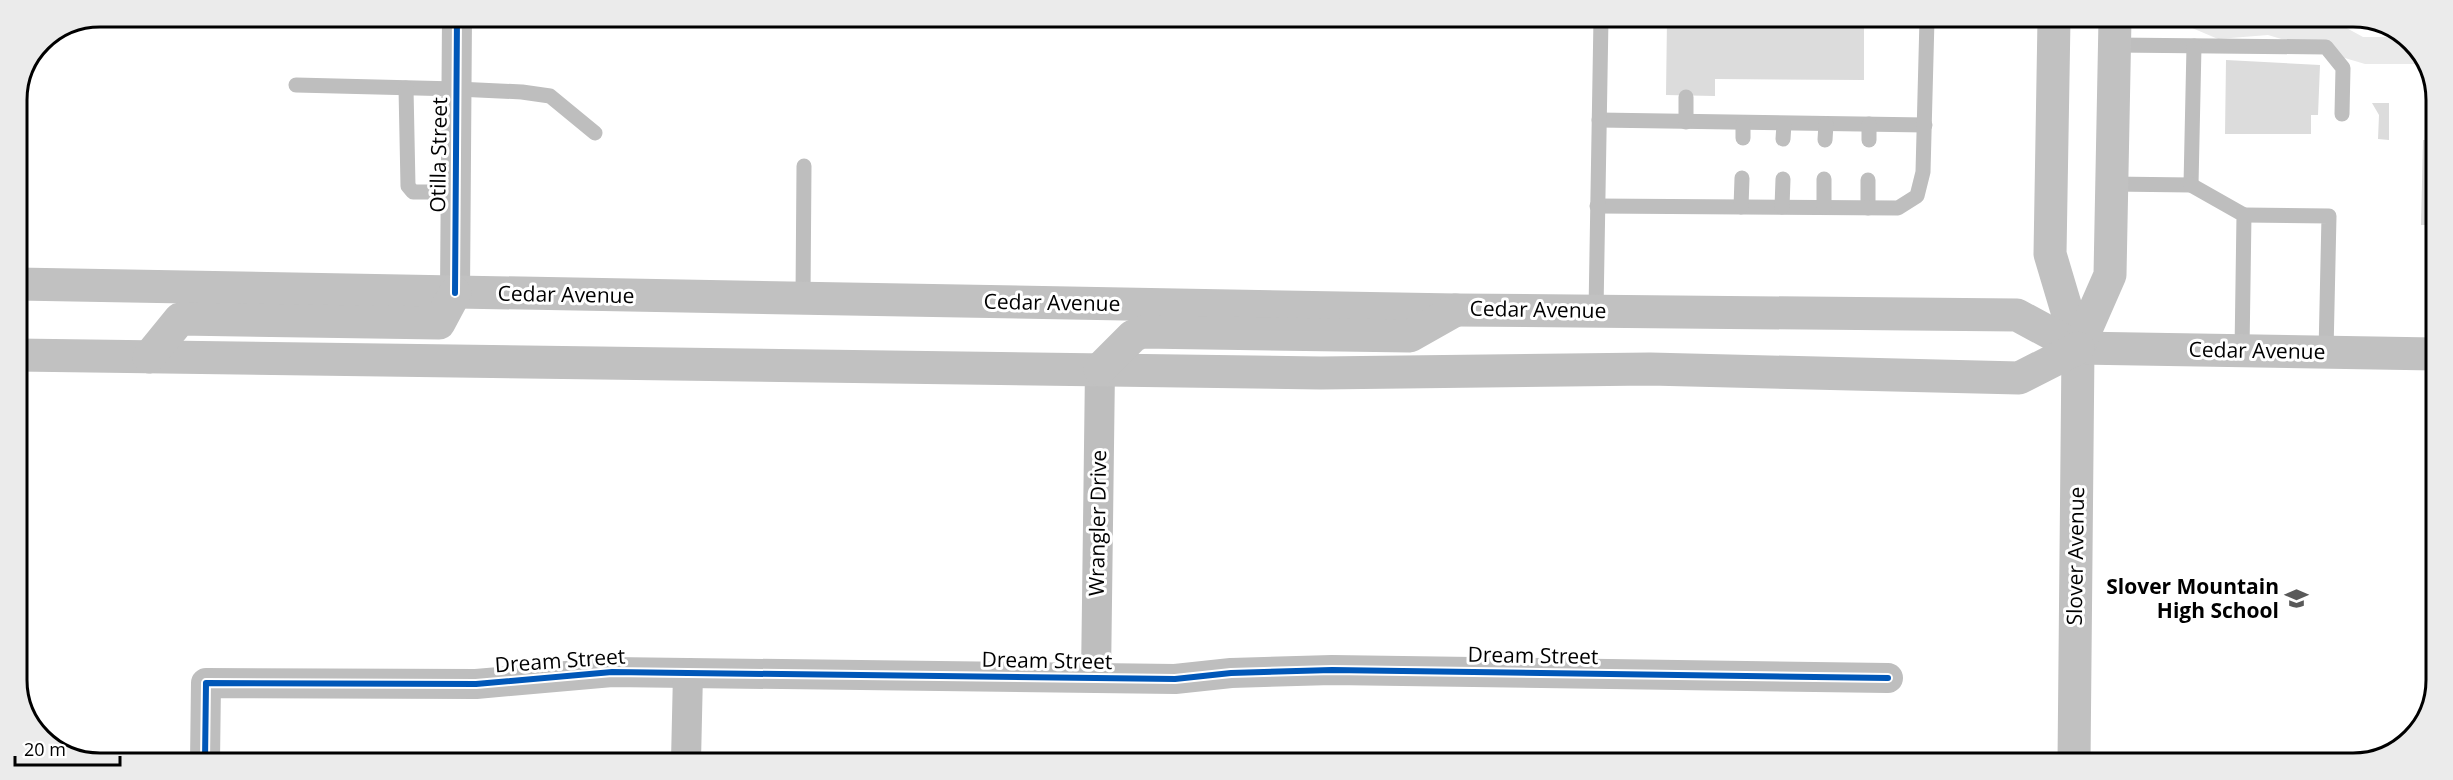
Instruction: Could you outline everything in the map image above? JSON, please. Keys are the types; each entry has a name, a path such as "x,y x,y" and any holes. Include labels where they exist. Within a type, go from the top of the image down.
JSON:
{"main road":[{"name":"Slover Avenue","path":"2054,27 2050,254 2078,348 2074,753"},
{"name":"Slover Avenue","path":"2078,348 2110,275 2115,32"},
{"name":"Cedar Avenue","path":"27,284 1456,310 2017,315 2078,348 2426,354"},
{"path":"149,357 180,319 439,323 455,293"},
{"path":"1100,369 1133,336 1142,332 1410,336 1456,310"},
{"name":"Cedar Avenue","path":"27,354 1321,373 1650,369 2019,378 2078,348"}],"street":[{"name":"Otilla Street","path":"455,293 457,27"},
{"name":"Wrangler Drive","path":"1096,678 1100,369"},
{"name":"Dream Street","path":"205,753 206,683 476,684 533,680 583,673 1175,679 1231,673 1332,670 1888,678"},
{"path":"686,753 688,673"}],"lane":[{"path":"1596,311 1601,27"},
{"path":"1598,206 1898,208 1917,196 1923,172 1926,27"},
{"path":"2115,32 2194,45 2326,47 2343,68 2342,114"},
{"path":"2191,185 2194,45"},
{"path":"297,85 457,89 550,96 595,133"},
{"path":"406,88 408,186 413,192 455,192"},
{"path":"1686,97 1686,122"},
{"path":"1599,120 1686,122 1743,130 1784,131 1826,124 1925,125"},
{"path":"1825,140 1826,124"},
{"path":"1869,124 1869,140"},
{"path":"803,298 804,166"},
{"path":"1741,207 1742,178"},
{"path":"1782,207 1783,178"},
{"path":"1824,179 1824,207"},
{"path":"1868,180 1868,208"},
{"path":"2112,184 2191,185 2244,215 2329,216 2326,352"},
{"path":"2242,351 2244,215"}],"shaded area":[{"path":"2190,27 2345,27 2363,37 2391,37 2405,48 2417,64 2365,64 2268,35 2218,39"}],"building":[{"path":"1667,27 1864,27 1864,80 1715,79 1715,96 1666,95"},
{"path":"2226,60 2320,65 2318,115 2311,115 2311,134 2225,134"},
{"path":"2372,103 2389,103 2389,140 2378,139 2379,115"},
{"path":"2423,140 2426,140 2426,225 2421,225"}],"cycle path":[{"path":"455,293 457,27"},
{"path":"205,753 206,683 476,684 612,672 1175,679 1231,673 1332,670 1888,678"}],"place":[{"name":"Slover Mountain High School","path":"2297,599"}]}
